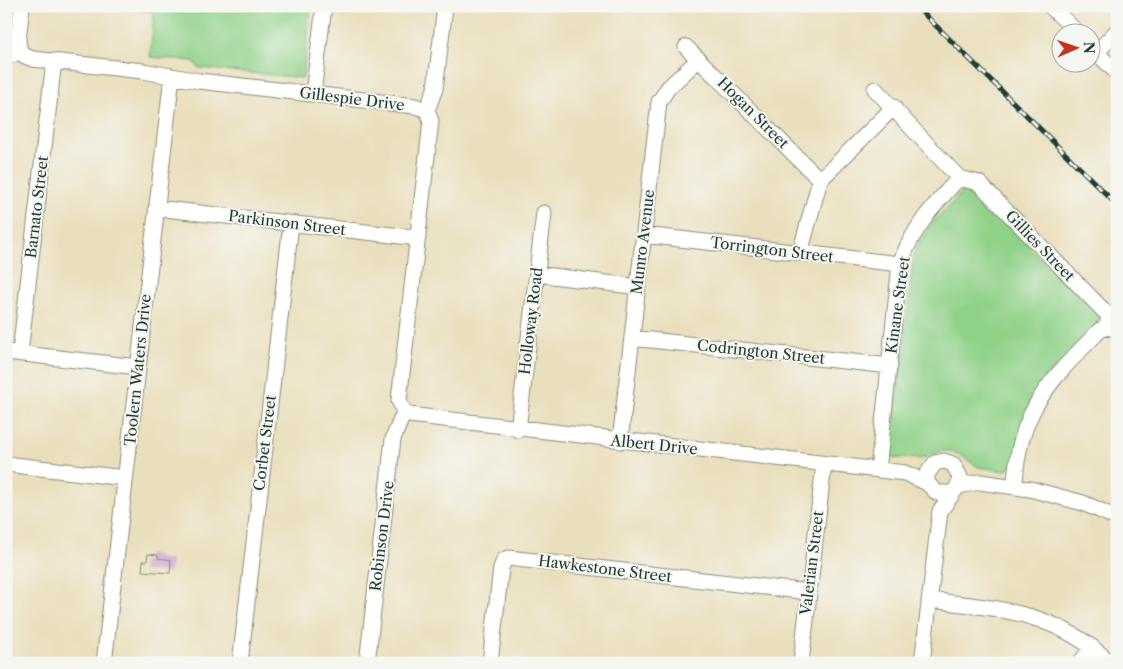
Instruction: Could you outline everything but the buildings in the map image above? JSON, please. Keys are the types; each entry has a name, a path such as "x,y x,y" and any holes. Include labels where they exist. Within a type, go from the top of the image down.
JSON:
{"street":[{"name":"Gillespie Drive","path":"22,6 18,40 13,54 33,59 415,106 426,110"},
{"path":"313,94 324,6"},
{"path":"404,412 399,400 432,121 426,110 435,89 445,6"},
{"path":"1050,6 1067,22"},
{"path":"1100,44 1117,31"},
{"name":"Hogan Street","path":"686,47 820,180"},
{"path":"1100,55 1117,73"},
{"name":"Munro Avenue","path":"620,441 659,102 668,88 699,60"},
{"name":"Barnato Street","path":"13,352 54,61"},
{"name":"Toolern Waters Drive","path":"104,663 172,76"},
{"path":"875,89 959,178"},
{"path":"800,253 820,180 894,107"},
{"name":"Kinane Street","path":"878,470 900,264 907,243 924,216 959,178"},
{"name":"Gillies Street","path":"959,178 979,183 1108,315 1112,328"},
{"name":"Parkinson Street","path":"156,208 418,238"},
{"name":"Holloway Road","path":"518,430 544,213"},
{"name":"Corbet Street","path":"240,663 291,224"},
{"name":"Torrington Street","path":"644,235 900,264"},
{"path":"537,274 638,287"},
{"path":"1016,486 1023,436 1038,399 1061,370 1100,330 1112,328"},
{"name":"Codrington Street","path":"632,338 890,366"},
{"path":"13,352 138,366"},
{"name":"Albert Drive","path":"404,412 414,417 518,430 905,473 930,467"},
{"name":"Robinson Drive","path":"367,663 394,439 404,412"},
{"path":"948,499 930,487 927,474 930,467 935,463 944,461 953,464 958,470 980,482 1016,486 1066,498 1117,518"},
{"path":"6,464 125,478"},
{"name":"Valerian Street","path":"801,663 824,464"},
{"path":"922,663 929,600 948,499 960,477 958,470"},
{"name":"Albert Drive","path":"905,473 930,487"},
{"path":"948,499 980,482"},
{"name":"Hawkestone Street","path":"490,663 501,568 504,560 508,558 809,592"},
{"path":"929,600 1006,610 1026,615 1067,631 1092,647 1110,663"},
{"path":"1080,663 1092,647"}],"green space":[{"path":"98,6 311,6 303,78 199,68 193,61 150,57 154,12"},
{"path":"965,189 971,189 1100,316 1100,323 1051,372 1013,465 1005,471 978,467 950,451 941,451 920,459 894,458 890,453 914,253 925,231"}],"railway":[{"path":"916,6 1117,205"}]}
